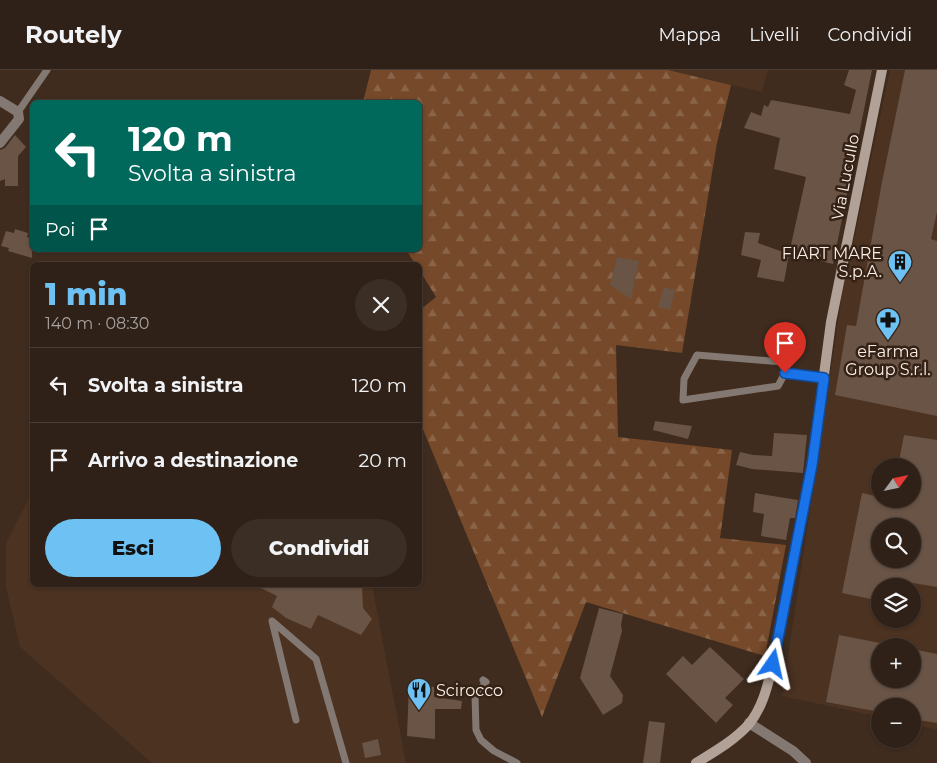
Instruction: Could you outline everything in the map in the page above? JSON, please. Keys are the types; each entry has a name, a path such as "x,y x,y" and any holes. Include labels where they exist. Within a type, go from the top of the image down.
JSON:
{"main road":[{"name":"Via Lucullo","path":"696,763 727,744 749,723 766,694 812,465 831,322 882,70"}],"street":[{"path":"0,101 18,112 19,119 0,143"},
{"path":"749,723 793,751 806,763"}],"lane":[{"path":"18,112 47,70"},
{"path":"696,355 782,362 785,373 778,386 683,400 684,379 696,355"},
{"path":"785,373 824,378"},
{"path":"296,720 272,621 316,659 346,763"},
{"path":"483,680 486,682 475,695 476,730 481,740 494,751 517,763"}],"shaded area":[{"path":"668,70 768,70 762,92"},
{"path":"890,70 937,70 937,730 921,726 921,698 871,698 871,715 782,696 842,296"},
{"path":"30,496 30,587 372,587 406,763 152,763 20,647 6,587 6,543"}],"green space":[{"path":"371,70 668,70 731,85 717,143 682,353 616,345 618,437 732,450 720,538 786,545 765,656 586,602 542,717 422,427 422,308 436,297 422,274 422,262 414,262 407,252 422,252 422,100 364,100"}],"building":[{"path":"849,70 872,70 833,264 789,254 806,177 774,169 780,138 744,128 751,112 761,116 764,105 768,107 771,100 850,114 856,90 844,85"},
{"name":"FIART MARE S.p.A.","path":"905,70 937,70 937,212 931,239 937,241 937,416 835,395 847,325 856,326 882,182"},
{"path":"15,135 26,147 18,156 18,186 5,186 5,179 0,181 0,150 5,148"},
{"path":"15,229 28,233 27,237 30,238 32,258 8,251 9,248 1,246 6,231 14,233"},
{"path":"745,232 760,233 758,243 789,254 784,282 757,277 761,260 741,255"},
{"path":"617,257 639,261 631,299 610,285"},
{"path":"664,287 675,290 670,310 658,307"},
{"path":"655,421 692,426 688,439 653,430"},
{"path":"774,433 807,435 803,473 752,469 736,465 740,452 772,456"},
{"path":"904,435 937,440 937,587 921,584 921,578 871,578 871,599 842,593 862,493 871,495 871,508 921,508 921,458 900,458"},
{"path":"755,493 798,500 795,518 790,518 786,540 761,536 764,514 753,512"},
{"path":"259,587 362,587 363,608 372,619 361,635 318,615 311,629 286,618 272,607 277,596"},
{"path":"599,608 623,614 622,631 610,676 623,695 622,703 603,715 580,678"},
{"path":"839,635 871,641 871,688 921,688 921,651 937,654 937,723 921,720 921,698 871,698 871,710 826,702"},
{"path":"710,647 744,679 725,698 733,705 716,723 666,674 683,656 692,665"},
{"path":"409,684 434,687 434,697 462,701 461,709 435,709 435,739 407,736"},
{"path":"649,721 665,723 660,763 643,763"},
{"path":"378,739 381,755 365,758 362,743"}],"place":[{"name":"FIART MARE S.p.A.","path":"900,283"},
{"name":"eFarma Group S.r.l.","path":"888,341"},
{"name":"Scirocco","path":"419,711"}],"route":[{"path":"773,664 812,465 824,378 785,373"}]}
